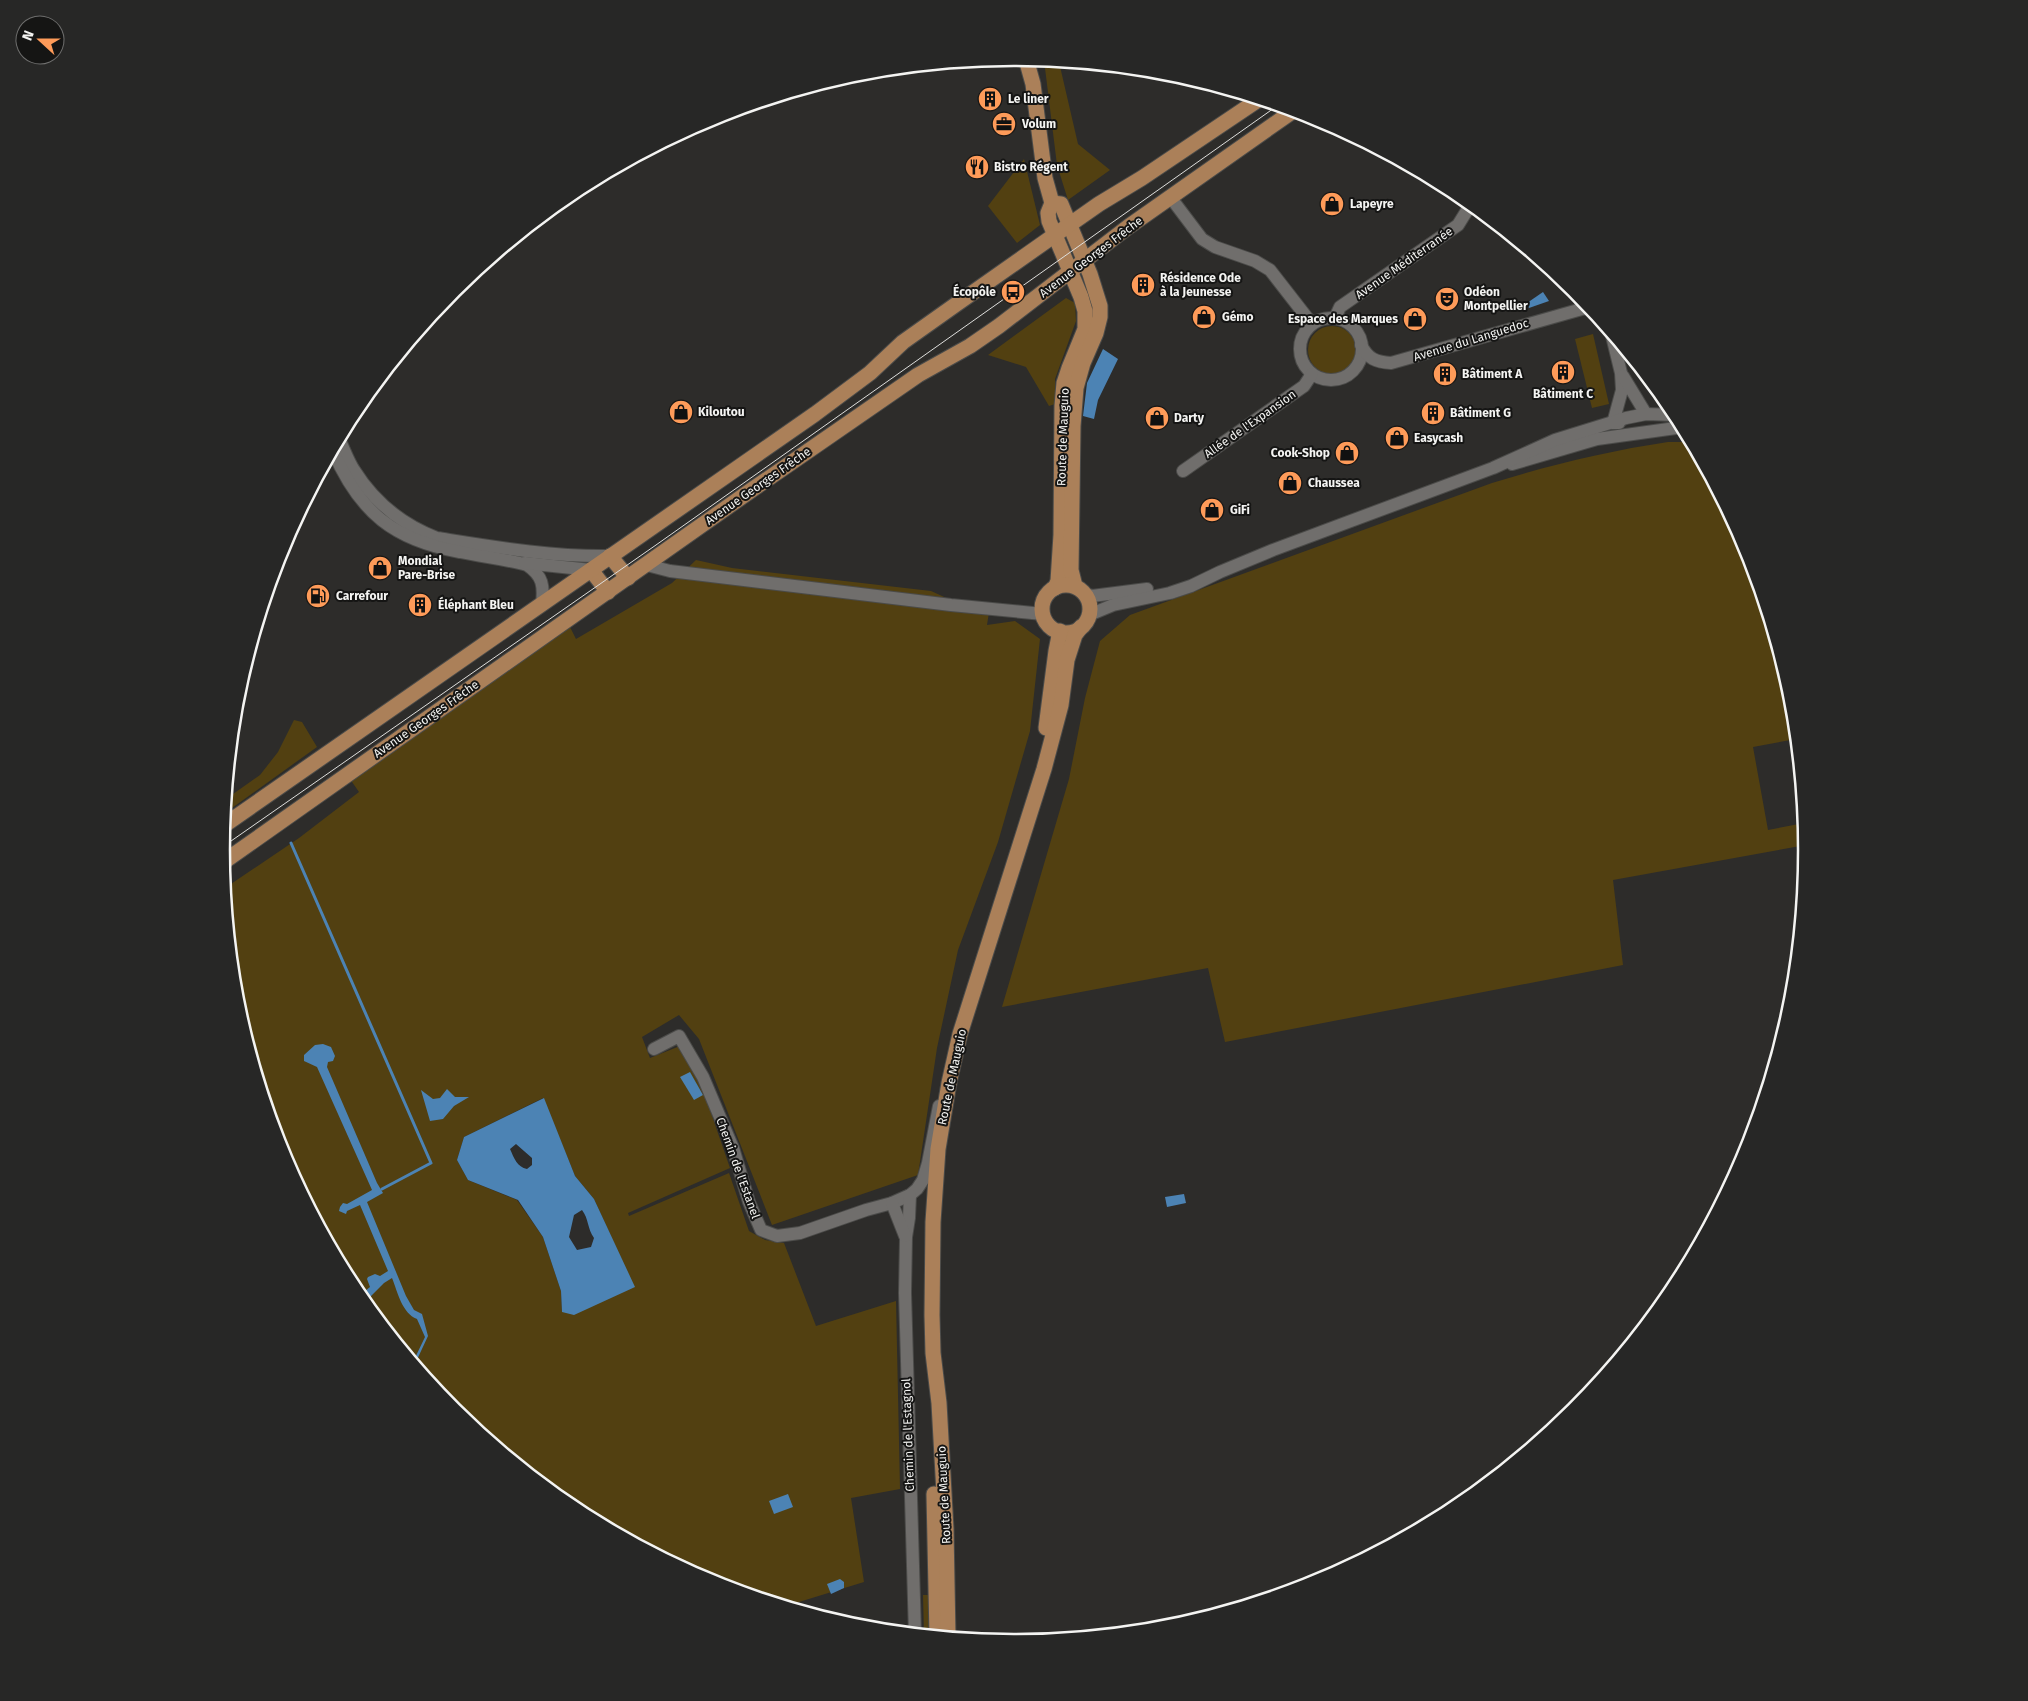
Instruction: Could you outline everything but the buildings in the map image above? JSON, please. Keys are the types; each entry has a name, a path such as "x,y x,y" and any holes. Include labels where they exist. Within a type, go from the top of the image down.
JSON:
{"main road":[{"path":"1028,67 1033,84 1045,178 1052,203"},
{"path":"1033,84 1034,67"},
{"path":"231,821 815,414 870,373 903,342 1070,225 1252,104"},
{"name":"Avenue Georges Frêche","path":"230,857 918,376 970,346 1070,273 1128,227 1287,116"},
{"name":"Route de Mauguio","path":"1055,588 1058,581 1061,535 1062,406 1064,383 1068,368 1085,329 1085,311 1081,296 1048,221 1048,213 1052,203 1061,204 1070,225 1098,293 1100,317 1092,344 1083,364 1075,400 1073,426 1071,570 1080,590"},
{"path":"610,556 628,578"},
{"path":"591,570 608,592"},
{"path":"1062,585 1080,590 1090,608 1085,621 1075,631 1060,632 1049,625 1043,614 1045,599 1055,588 1062,585"},
{"name":"Route de Mauguio","path":"948,1632 946,1529 934,1353 933,1222 938,1150 949,1083 960,1034 1044,769 1060,705 1067,660 1075,635 1085,621"},
{"name":"Route de Mauguio","path":"1031,810 1045,735 1060,632"},
{"name":"Route de Mauguio","path":"934,1353 931,1374 937,1630"}],"street":[{"path":"1171,198 1202,239 1215,247 1255,261 1270,270 1312,324"},
{"name":"Avenue Méditerranée","path":"1335,318 1340,307 1458,225 1467,210"},
{"name":"Avenue du Languedoc","path":"1361,344 1369,357 1379,362 1391,364 1581,309"},
{"path":"1326,318 1335,318 1344,321 1352,327 1358,335 1361,344 1358,364 1346,376 1329,380 1312,374 1306,368 1300,352 1302,337 1312,324 1326,318"},
{"path":"1613,423 1622,390 1621,372 1615,346"},
{"path":"1621,372 1646,414"},
{"name":"Allée de l'Expansion","path":"1183,471 1304,386 1312,374"},
{"path":"1563,448 1578,439 1616,430 1646,414"},
{"path":"1085,621 1113,604 1170,593 1191,586 1273,550 1492,468 1555,440 1626,418 1646,414 1666,415"},
{"path":"1613,423 1629,423 1649,431"},
{"path":"1492,468 1530,460 1563,448 1603,438 1674,428"},
{"path":"342,446 353,469 368,490 384,506 408,525 422,532 437,538 550,553 583,557 610,556"},
{"path":"336,457 343,475 359,497 390,527 406,537 451,550 518,562 591,570"},
{"path":"518,562 528,565 544,585 542,604"},
{"path":"646,565 679,572 951,605 1043,614"},
{"path":"1080,590 1092,596 1147,589 1220,572"},
{"path":"892,1203 910,1195 917,1189 922,1180 928,1163 940,1099 960,1034"},
{"name":"Chemin de l'Estanel","path":"654,1049 679,1036 704,1077 733,1148 749,1202 761,1230 777,1236 800,1233 892,1203"},
{"name":"Chemin de l'Estagnol","path":"910,1195 910,1218 906,1236 907,1401 915,1628"},
{"name":"Chemin de l'Estagnol","path":"892,1203 906,1236"}],"shaded area":[{"path":"1045,67 1060,68 1078,144 1110,170 1068,200 1057,165"},
{"path":"1024,159 1040,225 1017,243 988,206"},
{"path":"1066,298 1075,303 1076,321 1055,379 1055,404 1049,406 1026,367 988,355"},
{"path":"1332,326 1341,328 1349,333 1354,341 1356,350 1354,359 1349,367 1341,372 1332,374 1323,372 1315,367 1310,359 1308,350 1310,341 1315,333 1323,328"},
{"path":"1593,334 1609,404 1592,408 1575,339"},
{"path":"1668,442 1683,442 1717,504 1739,550 1757,598 1772,648 1791,740 1753,747 1768,830 1797,824 1798,846 1613,880 1623,965 1225,1042 1208,968 1002,1007 1069,779 1085,698 1100,641 1130,615 1492,483 1579,459"},
{"path":"696,560 732,568 931,591 951,600 990,606 987,625 1015,621 1040,639 1030,731 998,842 958,950 937,1048 918,1175 772,1225 699,1039 679,1015 642,1037 650,1058 680,1046 700,1081 730,1168 628,1213 629,1216 729,1173 749,1231 765,1240 784,1243 816,1326 896,1301 900,1489 851,1498 864,1582 795,1603 714,1575 667,1554 622,1530 578,1503 537,1473 459,1405 424,1368 392,1328 362,1286 335,1243 289,1151 271,1103 256,1053 236,953 231,884 299,838 359,792 350,779 570,627 576,639 672,583","holes":["543,1098 575,1176 594,1199 634,1287 562,1312 561,1291 543,1237 517,1200 468,1180 457,1160 464,1137"]},
{"path":"294,720 302,722 317,747 231,809 231,795 260,775 278,752"},
{"path":"923,1595 931,1595 932,1630 924,1629"}],"water":[{"path":"1543,292 1549,301 1529,308 1527,303"},
{"path":"1103,349 1118,359 1098,400 1094,419 1083,416 1087,383"},
{"path":"323,1044 331,1047 335,1056 333,1061 328,1062 327,1067 383,1193 367,1202 406,1296 414,1310 422,1314 428,1336 417,1359 415,1357 425,1337 417,1319 404,1307 392,1278 384,1283 370,1298 365,1291 370,1287 368,1277 375,1274 380,1276 388,1271 360,1205 347,1211 346,1214 339,1211 343,1203 347,1204 372,1190 317,1067 304,1061 304,1055 315,1045"},
{"path":"690,1072 703,1095 694,1100 680,1077"},
{"path":"447,1089 455,1097 469,1097 454,1106 443,1119 430,1121 421,1090 433,1099 440,1098"},
{"path":"544,1098 575,1176 594,1199 635,1287 574,1315 562,1312 561,1291 543,1237 518,1200 468,1180 457,1160 464,1137","holes":["516,1144 532,1158 532,1165 527,1169 518,1164 514,1159 510,1149","582,1210 594,1238 591,1247 577,1250 569,1237 574,1215"]},
{"path":"1184,1194 1186,1203 1167,1207 1165,1197"},
{"path":"788,1494 793,1507 774,1514 769,1501"},
{"path":"840,1579 844,1582 844,1588 831,1594 827,1584"}],"waterway":[{"path":"291,843 431,1163 382,1189"}],"tram line":[{"path":"230,842 656,545 1271,110"}],"place":[{"name":"Le liner","path":"990,99"},
{"name":"Volum","path":"1004,124"},
{"name":"Bistro Régent","path":"977,167"},
{"name":"Lapeyre","path":"1332,204"},
{"name":"Résidence Ode à la Jeunesse","path":"1143,285"},
{"name":"Écopôle","path":"1013,292"},
{"name":"Odéon Montpellier","path":"1447,299"},
{"name":"Gémo","path":"1204,317"},
{"name":"Espace des Marques","path":"1415,319"},
{"name":"Bâtiment C","path":"1563,372"},
{"name":"Bâtiment A","path":"1445,374"},
{"name":"Kiloutou","path":"681,412"},
{"name":"Bâtiment G","path":"1433,413"},
{"name":"Darty","path":"1157,418"},
{"name":"Easycash","path":"1397,438"},
{"name":"Cook-Shop","path":"1347,453"},
{"name":"Chaussea","path":"1290,483"},
{"name":"GiFi","path":"1212,510"},
{"name":"Mondial Pare-Brise","path":"380,568"},
{"name":"Carrefour","path":"318,596"},
{"name":"Éléphant Bleu","path":"420,605"}]}
